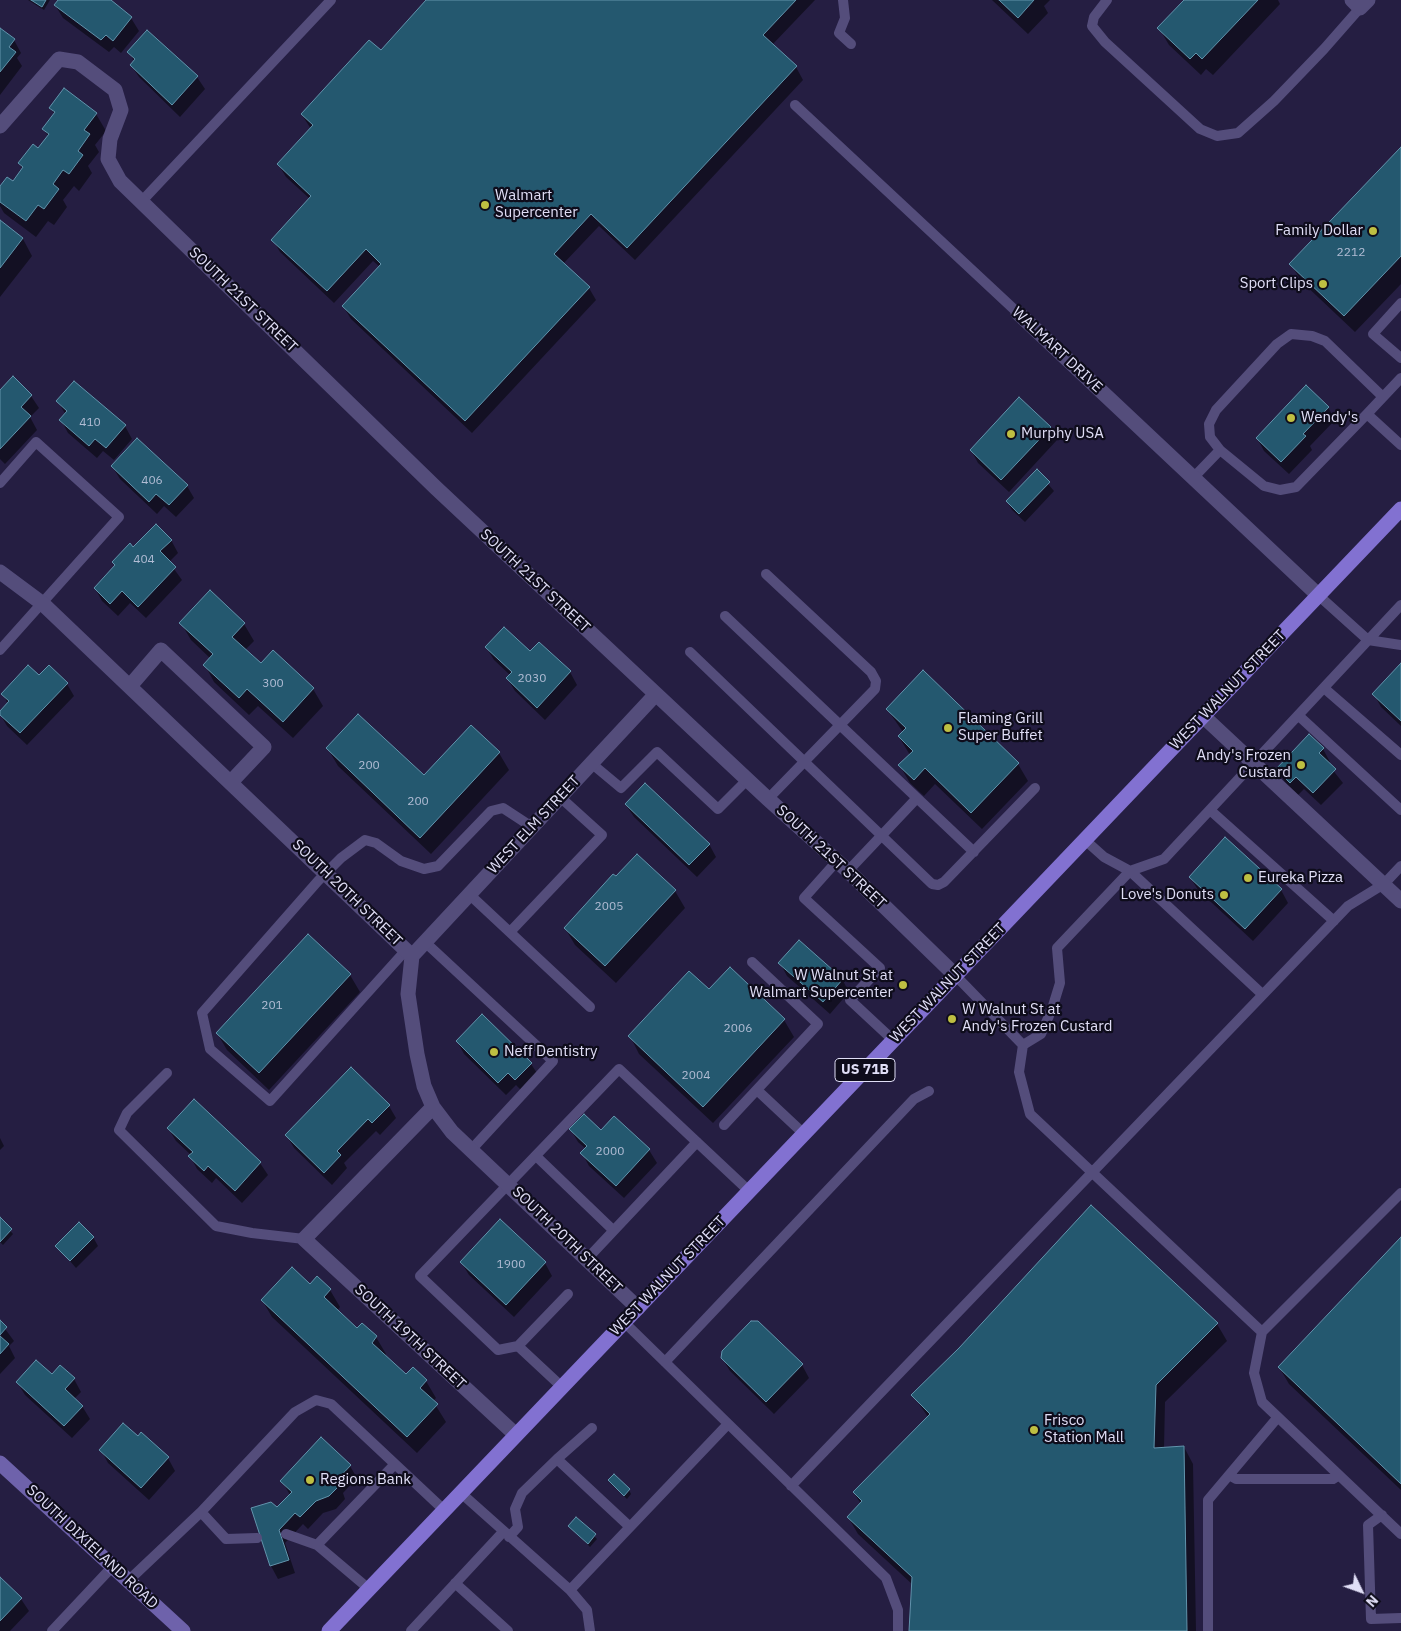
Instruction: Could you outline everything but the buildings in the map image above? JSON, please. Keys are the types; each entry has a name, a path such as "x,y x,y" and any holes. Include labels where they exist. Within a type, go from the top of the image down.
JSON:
{"main road":[{"name":"WEST WALNUT STREET","path":"329,1631 1401,509"},
{"name":"SOUTH DIXIELAND ROAD","path":"0,1463 183,1631"}],"street":[{"name":"SOUTH 21ST STREET","path":"0,126 59,59 78,62 115,90 122,110 110,139 108,159 120,181 436,488 768,800 843,866 955,975"},
{"name":"WALMART DRIVE","path":"1018,313 1318,595"},
{"name":"SOUTH 20TH STREET","path":"0,572 43,604 409,953 408,994 415,1046 424,1086 433,1107 452,1132 638,1308"},
{"path":"130,686 161,650 264,747 231,782"},
{"name":"WEST ELM STREET","path":"409,953 426,943 656,694"},
{"path":"1203,716 1401,901"},
{"path":"304,1239 433,1107"},
{"name":"SOUTH 19TH STREET","path":"304,1239 516,1435"}],"lane":[{"path":"141,202 331,0"},
{"path":"843,0 845,18 839,33 851,44"},
{"path":"1107,0 1094,17 1092,26 1105,42 1200,129 1217,136 1238,133 1324,49 1360,3"},
{"name":"WALMART DRIVE","path":"795,106 1018,313"},
{"path":"1401,303 1372,334 1401,358"},
{"path":"1383,397 1324,341 1312,336 1291,334 1277,344 1216,410 1209,424 1210,437 1220,450 1264,486 1280,490 1296,488 1367,414 1401,378"},
{"path":"1367,414 1401,445"},
{"path":"0,483 36,442 119,517 0,650"},
{"path":"1193,478 1220,450"},
{"path":"766,574 871,672 876,681 875,689 768,800"},
{"path":"1318,595 1368,640 1401,645"},
{"path":"1023,1045 1041,1034 1052,1009 1060,983 1057,948 1130,871 1164,859 1401,605"},
{"path":"725,616 974,852"},
{"path":"690,652 932,884 938,885 944,882 1035,788"},
{"path":"1324,688 1401,755"},
{"path":"1299,716 1401,810"},
{"path":"592,763 621,788 657,752 718,810 747,780"},
{"path":"510,932 602,835 560,797"},
{"path":"893,1040 850,1000 880,968 804,898 881,835 917,798"},
{"path":"409,953 270,1101 210,1049 202,1013 326,873 341,858 365,840 376,843 401,862 424,869 438,866 491,811 503,808 532,827"},
{"path":"1210,810 1334,921"},
{"path":"1085,840 1104,857 1130,871 1262,994"},
{"path":"791,1486 1348,906 1384,884 1401,866"},
{"path":"470,895 590,1007"},
{"path":"426,943 553,1061 471,1150"},
{"path":"724,1125 818,1024 752,962"},
{"path":"955,975 1023,1045"},
{"path":"1023,1045 1019,1072 1030,1114 1262,1332"},
{"path":"568,1294 518,1346 498,1350 420,1276 619,1069 749,1191"},
{"path":"167,1073 127,1112 119,1130 216,1226 252,1233 304,1239"},
{"path":"757,1090 804,1134"},
{"path":"665,1362 914,1099 929,1090"},
{"path":"587,1259 697,1142"},
{"path":"536,1156 614,1230"},
{"path":"1401,1193 1262,1332 1254,1373 1262,1402 1401,1534"},
{"path":"624,1322 886,1578 898,1610 898,1631"},
{"path":"518,1346 562,1388"},
{"path":"128,1581 200,1512 295,1412 316,1400 330,1404 444,1510"},
{"path":"1208,1631 1208,1500 1278,1417"},
{"path":"570,1590 728,1424"},
{"path":"411,1631 506,1534 518,1527 516,1509 522,1493 592,1428"},
{"path":"557,1459 630,1527"},
{"path":"317,1545 394,1464"},
{"path":"1229,1475 1236,1479 1334,1479 1339,1475"},
{"path":"461,1493 570,1590 587,1610 590,1631"},
{"path":"200,1512 226,1539 257,1538"},
{"path":"1382,1515 1368,1525 1371,1619 1401,1618"},
{"path":"286,1534 317,1545 369,1589"},
{"path":"52,1631 113,1566"},
{"path":"456,1583 508,1631"}],"place":[{"name":"Walmart Supercenter","path":"485,205"},
{"name":"Family Dollar","path":"1373,231"},
{"name":"Sport Clips","path":"1323,284"},
{"name":"Wendy's","path":"1291,418"},
{"name":"Murphy USA","path":"1011,434"},
{"name":"Flaming Grill Super Buffet","path":"948,728"},
{"name":"Andy's Frozen Custard","path":"1301,765"},
{"name":"Eureka Pizza","path":"1248,878"},
{"name":"Love's Donuts","path":"1224,895"},
{"name":"W Walnut St at Walmart Supercenter","path":"903,985"},
{"name":"W Walnut St at Andy's Frozen Custard","path":"952,1019"},
{"name":"Neff Dentistry","path":"494,1052"},
{"name":"Frisco Station Mall","path":"1034,1430"},
{"name":"Regions Bank","path":"310,1480"}]}
